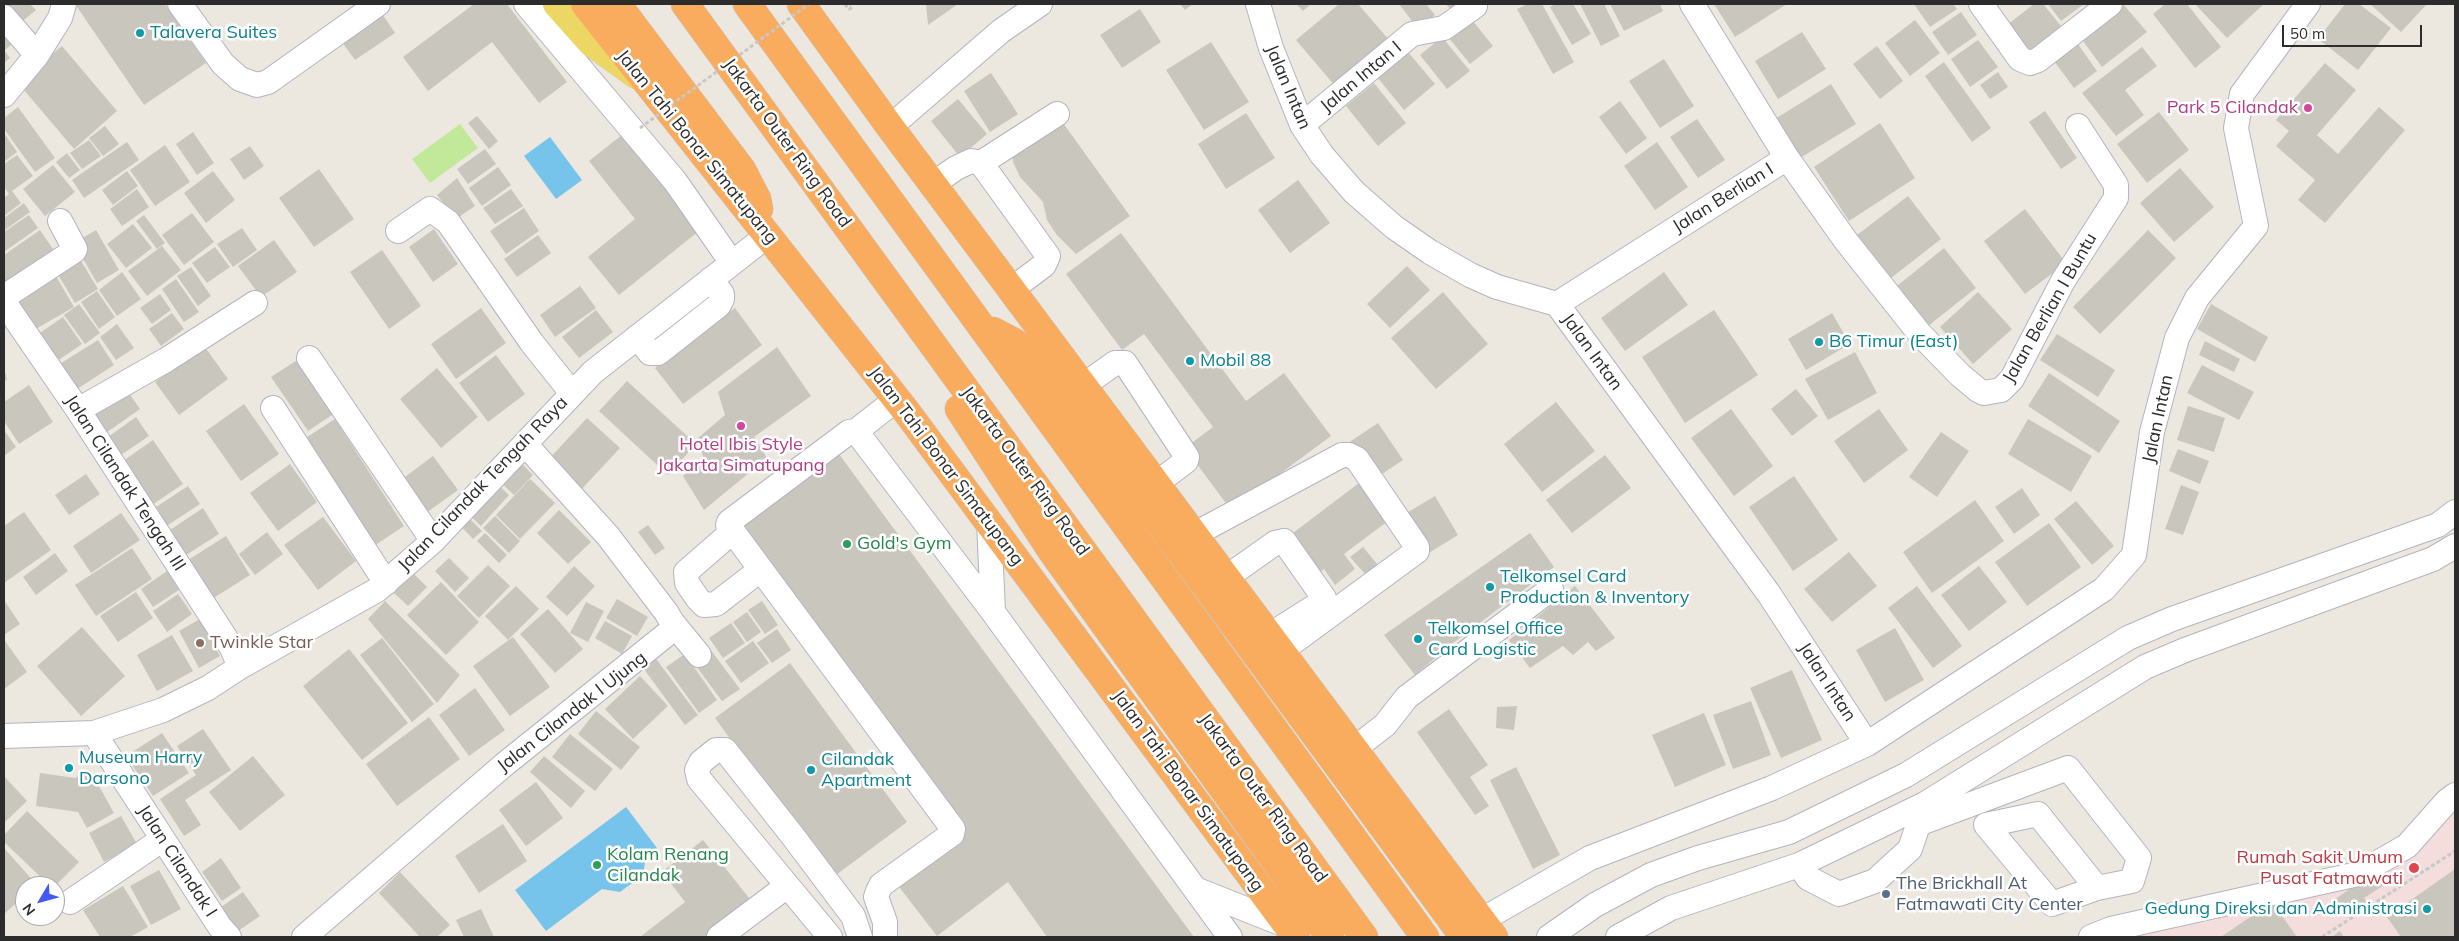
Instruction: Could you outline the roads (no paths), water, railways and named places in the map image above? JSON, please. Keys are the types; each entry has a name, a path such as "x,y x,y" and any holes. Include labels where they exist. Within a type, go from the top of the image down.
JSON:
{"highway":[{"name":"Jalan Tahi Bonar Simatupang","path":"585,4 896,398 1292,932"},
{"path":"617,4 742,170 757,199 764,230"},
{"path":"666,4 692,36 703,43 717,47"},
{"name":"Jakarta Outer Ring Road","path":"685,4 1364,937"},
{"path":"747,4 1425,937"},
{"path":"801,4 890,127 1354,749 1480,932"},
{"path":"797,156 795,173 799,186 809,201 957,406 1091,607 1330,937"},
{"path":"984,329 999,333 1024,351 1480,932"}],"main road":[{"path":"557,4 591,42 648,84"}],"street":[{"path":"4,95 37,55 60,18 64,4"},
{"path":"180,4 223,64 240,79 257,85 268,82 378,4"},
{"path":"526,4 675,181 732,262"},
{"path":"890,127 1001,31 1040,4"},
{"name":"Jalan Intan","path":"1258,4 1271,48 1302,125 1322,155 1354,192 1414,242 1470,275 1497,287 1557,304 1755,573 1867,744"},
{"name":"Jalan Berlian I","path":"1557,304 1787,158 1692,4"},
{"path":"1981,4 2020,59 2030,63 2038,60 2110,4"},
{"name":"Jalan Intan","path":"1480,932 1590,858 1772,788 1867,744 2104,589 2134,555 2152,432 2177,338 2197,298 2256,226 2236,128 2242,94 2308,4"},
{"name":"Jalan Intan I","path":"1302,125 1412,34 1444,28 1475,6"},
{"path":"4,17 37,55"},
{"path":"981,163 1057,114"},
{"name":"Jalan Berlian I Buntu","path":"1787,158 1846,241 1920,334 1944,360 1978,390 1990,394 2002,390 2012,379 2063,281 2116,198 2116,185 2078,126"},
{"path":"933,184 956,168 971,161 981,163 1048,256 1044,265 1012,289"},
{"path":"398,231 430,209 448,222 532,343 571,392"},
{"path":"4,298 76,249 60,220"},
{"name":"Jalan Cilandak Tengah Raya","path":"4,736 94,733 163,710 208,688 240,667 376,590 433,541 531,451 571,392 593,372 732,262 764,230"},
{"name":"Jalan Cilandak Tengah III","path":"4,302 78,410 232,648 240,667"},
{"path":"78,410 166,360 255,302"},
{"path":"309,358 433,541"},
{"path":"1084,385 1115,363 1125,363 1187,457 1186,461 1157,483"},
{"path":"885,937 885,922 876,897 878,891 882,885 952,834 953,829 728,525 855,431 896,398"},
{"path":"273,408 386,583"},
{"path":"855,431 993,612 1230,937"},
{"path":"531,451 608,536 699,656"},
{"path":"1195,534 1342,455 1349,455 1357,460 1417,547 1417,551 1276,643"},
{"path":"1550,937 1595,905 1651,875 1698,858 1789,832 1906,775 2128,638 2172,619 2438,525 2455,512"},
{"path":"989,522 993,612"},
{"path":"732,532 686,572 687,582 698,599 704,605 716,604 760,570"},
{"path":"1227,578 1281,541 1284,541 1301,563 1324,598 1322,602 1276,643"},
{"path":"1799,865 1808,878 1839,894 1875,881 1910,849 1922,814 2144,667 2185,650 2433,559 2455,546"},
{"path":"1354,749 1385,725 1407,698 1551,590"},
{"path":"2172,619 2185,650"},
{"name":"Jalan Cilandak I Ujung","path":"304,937 505,764 669,634 673,626 672,622"},
{"name":"Jalan Cilandak I","path":"94,733 220,927 229,937"},
{"path":"830,937 699,779 697,770 701,762 716,750 725,750 792,835 853,916 860,937"},
{"path":"1618,937 1671,908 1799,865 1922,814 2068,768 2139,858 2132,881 2097,888 2052,904 1986,825 2038,814 2097,888"},
{"path":"2091,937 2111,929 2358,874 2407,846 2447,801 2455,795"},
{"path":"70,902 163,839"},
{"path":"719,937 787,886"},
{"path":"1194,889 1292,932"}],"water":[{"path":"550,137 582,180 556,199 524,156"},
{"name":"Kolam Renang Cilandak","path":"626,807 657,848 646,856 643,875 620,892 602,889 546,931 515,890"}],"place":[{"name":"Talavera Suites","path":"140,33"},
{"name":"Park 5 Cilandak","path":"2308,108"},
{"name":"B6 Timur (East)","path":"1819,342"},
{"name":"Mobil 88","path":"1190,361"},
{"name":"Hotel Ibis Style Jakarta Simatupang","path":"741,426"},
{"name":"Gold's Gym","path":"847,544"},
{"name":"Telkomsel Card Production & Inventory","path":"1490,587"},
{"name":"Telkomsel Office Card Logistic","path":"1418,639"},
{"name":"Twinkle Star","path":"200,643"},
{"name":"Museum Harry Darsono","path":"69,768"},
{"name":"Cilandak Apartment","path":"811,770"},
{"name":"Kolam Renang Cilandak","path":"597,865"},
{"name":"Rumah Sakit Umum Pusat Fatmawati","path":"2414,868"},
{"name":"The Brickhall At Fatmawati City Center","path":"1886,894"},
{"name":"Gedung Direksi dan Administrasi","path":"2427,909"}]}
